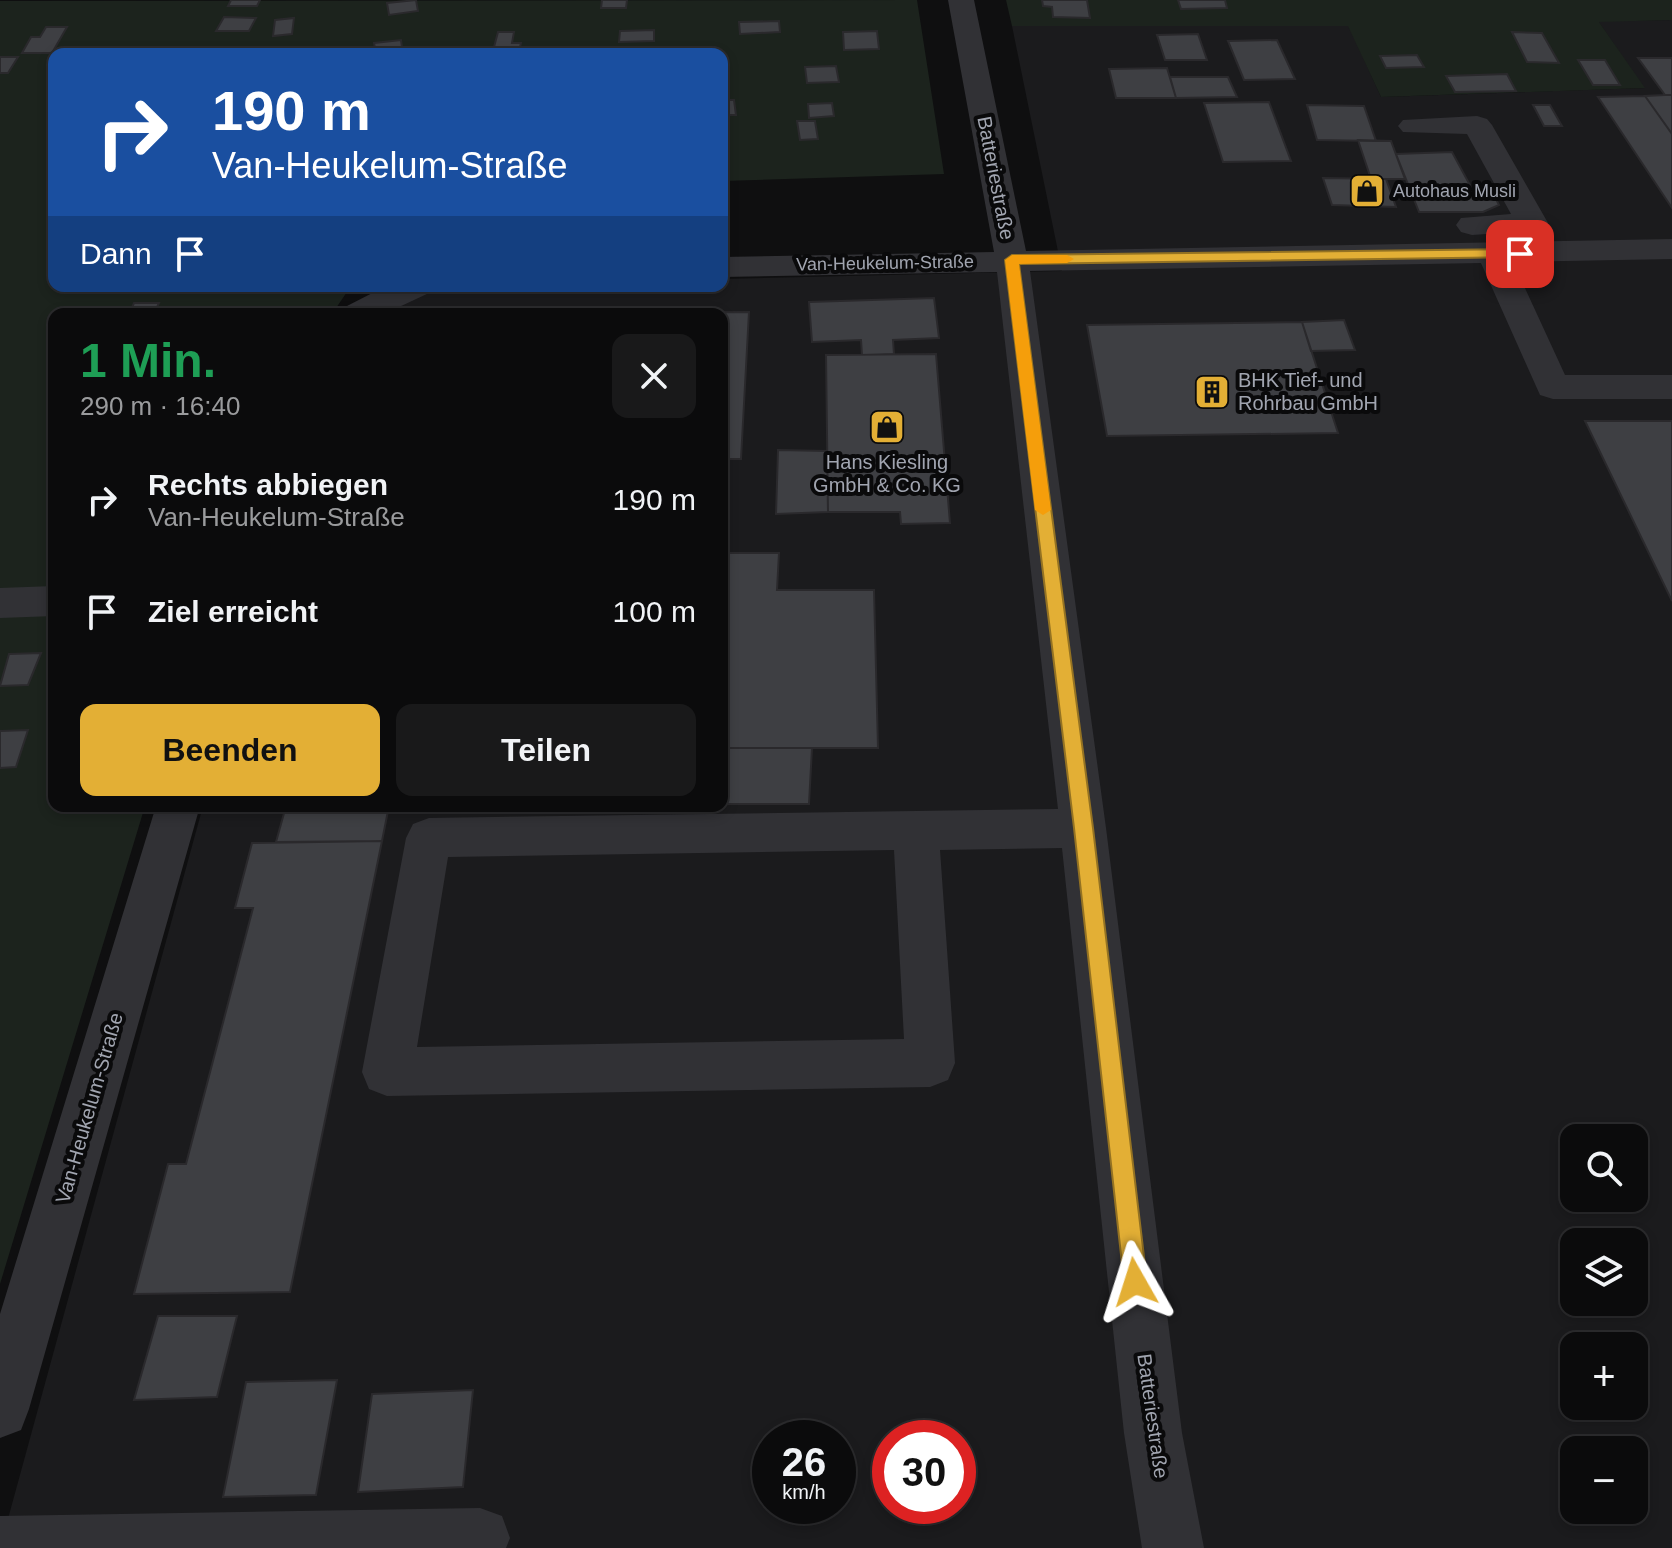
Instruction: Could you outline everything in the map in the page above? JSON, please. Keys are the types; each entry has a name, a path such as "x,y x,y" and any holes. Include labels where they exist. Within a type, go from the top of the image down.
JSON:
{"street":[{"name":"Batteriestraße","path":"961,0 1012,260 1083,828 1153,1433 1173,1548"},
{"path":"1413,126 1477,125 1532,223 1458,225 1482,254 1553,387 1672,387"},
{"name":"Van-Heukelum-Straße","path":"728,267 1672,249"},
{"path":"369,308 402,292"},
{"path":"0,603 48,601"},
{"name":"Van-Heukelum-Straße","path":"0,1409 176,812"},
{"path":"916,831 930,1063 387,1072 429,838 1083,828"},
{"path":"0,1547 480,1538"}],"shaded area":[{"path":"917,0 944,174 728,181 728,48 48,48 48,292 347,292 336,308 48,308 48,812 143,812 0,1284 0,1"},
{"path":"1006,0 1672,0 1672,20 1599,22 1645,88 1381,97 1348,26 1012,26"},
{"path":"1672,20 1672,1548 0,1548 201,812 728,812 728,308 393,308 430,292 728,292 728,279 1062,271 1012,26 1349,26 1381,97 1644,88 1598,21"}],"building":[{"path":"231,0 260,0 257,6 228,6"},
{"path":"416,0 418,11 389,15 387,3"},
{"path":"602,0 627,0 626,8 601,8"},
{"path":"1042,0 1087,0 1090,18 1053,17 1052,7 1043,6"},
{"path":"1178,0 1225,0 1227,8 1181,9"},
{"path":"224,17 256,18 249,31 216,31"},
{"path":"294,18 292,34 273,36 275,20"},
{"path":"779,21 780,32 740,34 739,22"},
{"path":"46,27 67,27 55,48 48,48 48,53 22,53 31,37 40,37"},
{"path":"654,30 654,41 619,42 620,31"},
{"path":"877,31 879,49 844,50 843,32"},
{"path":"498,32 514,32 512,43 521,43 520,47 494,47"},
{"path":"1512,32 1542,33 1559,63 1527,62"},
{"path":"1198,34 1207,60 1165,60 1157,35"},
{"path":"401,40 402,48 375,48 374,43"},
{"path":"1277,40 1295,79 1244,80 1228,41"},
{"path":"1417,55 1424,67 1386,68 1380,56"},
{"path":"0,57 18,57 8,73 0,73"},
{"path":"1638,58 1672,58 1672,95 1665,95"},
{"path":"1578,60 1605,60 1620,85 1593,85"},
{"path":"836,66 839,82 807,83 805,67"},
{"path":"1167,68 1176,98 1116,98 1109,69"},
{"path":"1507,74 1516,91 1455,92 1446,76"},
{"path":"1170,77 1228,77 1237,97 1176,98"},
{"path":"1672,95 1672,134 1645,96"},
{"path":"1645,96 1672,134 1672,208 1598,97"},
{"path":"728,100 734,100 736,115 728,115"},
{"path":"1269,102 1291,161 1223,162 1204,103"},
{"path":"832,103 834,116 809,118 808,104"},
{"path":"1307,105 1364,106 1376,141 1317,140"},
{"path":"1533,105 1550,105 1562,126 1544,126"},
{"path":"797,121 815,121 818,139 800,140"},
{"path":"1358,140 1391,141 1405,179 1371,179"},
{"path":"1452,152 1471,187 1490,187 1499,205 1483,212 1419,212 1396,154"},
{"path":"1323,178 1386,179 1396,207 1332,205"},
{"path":"934,298 939,338 893,340 894,354 862,355 861,340 812,342 809,302"},
{"path":"134,303 159,303 157,308 132,308"},
{"path":"728,312 749,312 741,459 728,459"},
{"path":"1344,320 1355,350 1311,351 1302,322"},
{"name":"BHK Tief- und Rohrbau GmbH","path":"1302,322 1338,433 1107,436 1087,325"},
{"path":"936,354 950,523 901,524 900,512 828,512 826,355"},
{"path":"1585,421 1672,421 1672,601"},
{"path":"778,450 827,451 828,512 776,514"},
{"path":"728,553 779,553 777,590 874,590 878,748 728,748"},
{"path":"41,653 28,685 0,686 9,654"},
{"path":"28,730 16,767 0,768 0,731"},
{"path":"728,748 812,748 809,804 728,804"},
{"path":"284,812 388,812 382,841 276,842"},
{"path":"382,841 290,1292 134,1294 168,1164 186,1164 253,908 235,908 252,843"},
{"path":"158,1316 237,1316 217,1397 134,1400"},
{"path":"337,1380 316,1495 223,1497 246,1382"},
{"path":"473,1390 463,1487 358,1492 372,1394"}],"slow traffic":[{"path":"1043,510 1012,260 1067,259"}],"place":[{"name":"Autohaus Musli","path":"1367,191"},
{"name":"BHK Tief- und Rohrbau GmbH","path":"1212,392"},
{"name":"Hans Kiesling GmbH & Co. KG","path":"887,427"}],"route":[{"path":"1135,1282 1083,828 1012,260 1520,254"}]}
